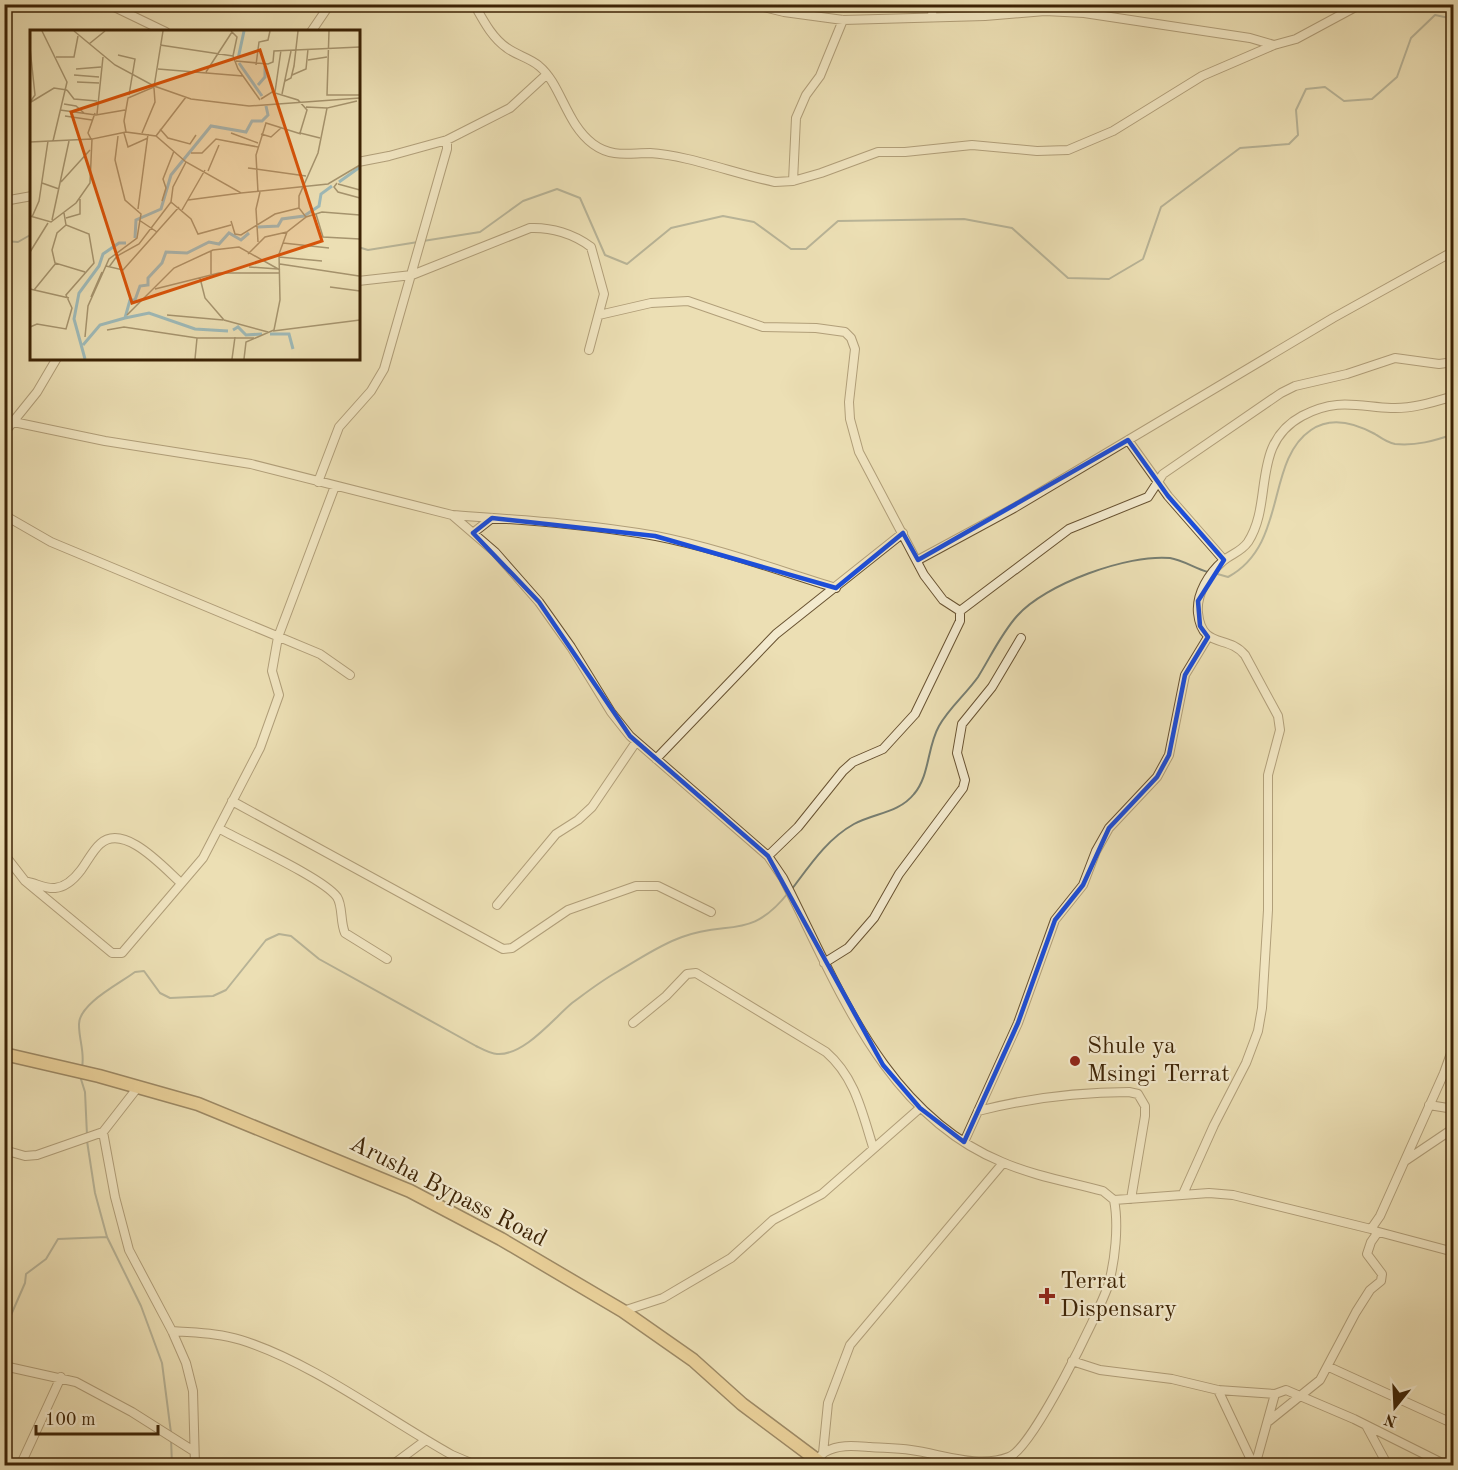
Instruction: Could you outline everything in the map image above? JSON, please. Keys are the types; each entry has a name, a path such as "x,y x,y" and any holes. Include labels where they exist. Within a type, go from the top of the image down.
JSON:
{"main road":[{"name":"Arusha Bypass Road","path":"4,1054 138,1086 198,1104 400,1187 501,1239 623,1311 693,1360 742,1404 820,1461"}],"street":[{"path":"108,4 162,30"},
{"path":"312,30 330,4"},
{"path":"474,4 497,40 539,66 573,122 593,144 605,151 629,156 648,153 667,155 765,180 793,181 878,152 922,151 972,145 1037,151 1068,150 1113,131 1202,76 1274,45 1304,36 1361,4"},
{"path":"751,4 784,12 843,20 985,16 1045,11 1084,13 1250,38 1274,45"},
{"path":"932,16 933,4"},
{"path":"793,181 796,118 801,104 820,76 843,20"},
{"path":"360,162 447,140 510,108 546,75"},
{"path":"318,482 339,427 371,391 384,369 447,149 447,140"},
{"path":"4,201 30,196"},
{"path":"360,281 412,275 524,230 547,229 583,241 591,247 604,294 589,350"},
{"path":"918,560 1128,440 1333,318 1454,251"},
{"path":"599,315 651,303 688,301 763,327 816,328 845,332 851,338 855,349 849,402 850,419 859,452 932,586 943,600 960,611"},
{"path":"960,611 1069,529 1148,497 1157,480 1223,431 1295,386 1347,374 1395,358 1439,364 1454,362"},
{"path":"4,433 9,421 37,392 56,360"},
{"path":"1183,1194 1246,1063 1258,1031 1262,1008 1268,910 1268,775 1280,730 1278,716 1245,655 1238,648 1208,637 1200,626 1198,601 1212,573 1224,560 1238,552 1248,542 1259,510 1266,465 1286,428 1301,417 1331,405 1349,403 1391,408 1410,407 1454,396"},
{"path":"9,421 105,441 251,464 452,515 562,523 655,536 695,545 836,588"},
{"path":"1128,440 1157,480 1224,560"},
{"path":"4,854 25,881 112,953 118,955 122,953 203,858 220,830 232,801 260,748 279,695 272,670 278,637 335,486"},
{"path":"4,515 51,542 320,654 350,675"},
{"path":"452,515 495,552 538,602 571,647 610,712 636,742 768,856 783,878 824,963 883,1065 920,1108 964,1142 1003,1163 1103,1191 1114,1200 1183,1194 1233,1195 1454,1252"},
{"path":"473,533 492,518"},
{"path":"656,759 776,634 903,533"},
{"path":"768,856 798,827 843,771 853,762 883,749 915,714 960,621 960,611"},
{"path":"964,1142 1018,1023 1055,920 1087,878 1096,851 1109,828 1157,777 1169,755 1185,675 1208,637"},
{"path":"824,963 848,948 874,918 900,874 963,788 964,780 957,753 962,724 992,687 1021,638"},
{"path":"497,905 556,834 578,820 592,807 636,742"},
{"path":"232,801 502,949 512,948 568,910 636,886 658,886 711,912"},
{"path":"220,830 308,876 333,893 339,899 345,933 387,959"},
{"path":"25,881 50,888 61,887 78,875 101,843 117,838 132,842 146,851 181,883"},
{"path":"633,1023 666,996 687,974 696,973 816,1046 842,1066 851,1081 873,1147"},
{"path":"1269,1421 1320,1380 1329,1367 1366,1294 1382,1279 1382,1274 1368,1257 1368,1247 1454,1045"},
{"path":"4,1150 37,1155 103,1132 138,1086"},
{"path":"978,1111 1019,1100 1066,1093 1129,1092 1138,1094 1145,1106 1145,1116 1131,1199"},
{"path":"1429,1105 1454,1109"},
{"path":"623,1311 663,1298 721,1264 773,1220 822,1194 920,1108"},
{"path":"1404,1162 1454,1128"},
{"path":"103,1132 115,1197 129,1250 172,1331 193,1391 192,1450 195,1466"},
{"path":"820,1461 828,1403 850,1345 1003,1163"},
{"path":"1007,1466 1010,1457 1028,1440 1092,1325 1108,1283 1114,1237 1114,1200"},
{"path":"1360,1226 1368,1247"},
{"path":"172,1331 219,1334 243,1341 337,1387 452,1455 478,1466"},
{"path":"1072,1361 1100,1370 1173,1379 1218,1390 1275,1394 1283,1390 1366,1426 1448,1466"},
{"path":"4,1366 76,1382 166,1432 192,1450"},
{"path":"1329,1367 1454,1425"},
{"path":"20,1466 61,1377"},
{"path":"1218,1390 1254,1466"},
{"path":"1254,1466 1269,1421 1275,1394"},
{"path":"1366,1426 1388,1466"},
{"path":"391,1466 426,1440"},
{"path":"820,1461 852,1446 910,1450 953,1460 993,1460 1010,1457"}],"highlighted area":[{"path":"1128,440 1168,496 1224,560 1198,601 1200,626 1208,637 1185,675 1169,755 1157,777 1109,828 1083,885 1055,920 1018,1023 964,1142 920,1108 883,1065 768,856 630,736 539,602 473,533 492,518 655,536 836,588 903,533 918,560"}],"waterway":[{"path":"423,241 480,232 523,201 557,189 580,198 605,255 627,264 671,228 723,216 754,222 791,249 806,249 838,221 964,219 1012,228 1068,278 1109,279 1143,259 1161,207 1240,148 1289,144 1298,135 1296,110 1306,89 1325,87 1344,101 1372,99 1397,77 1411,38 1435,15 1454,19"},
{"path":"4,241 18,242 30,235"},
{"path":"360,248 368,250 418,242"},
{"path":"1214,573 1228,577 1247,563 1260,545 1287,462 1297,444 1311,430 1327,423 1351,424 1395,444 1425,442 1454,434"},
{"path":"792,889 835,837 862,820 901,805 914,794 926,770 932,743 939,726 978,677 1011,623 1030,604 1047,593 1088,574 1132,561 1170,558 1208,572"},
{"path":"82,1067 80,1017 92,1002 135,972 144,971 160,993 170,998 213,996 226,990 266,940 279,934 291,936 319,959 476,1046 495,1054 507,1053 528,1043 572,1003 611,975 649,953 682,937 751,923 775,908 788,893"},
{"path":"80,1076 85,1092 87,1135"},
{"path":"87,1141 95,1193 107,1237 141,1306 162,1363 171,1433"},
{"path":"4,1331 25,1283 26,1274 46,1259 58,1239 107,1237"},
{"path":"171,1438 172,1466"}],"place":[{"name":"Shule ya Msingi Terrat","path":"1075,1061"},
{"name":"Terrat Dispensary","path":"1047,1296"}]}
